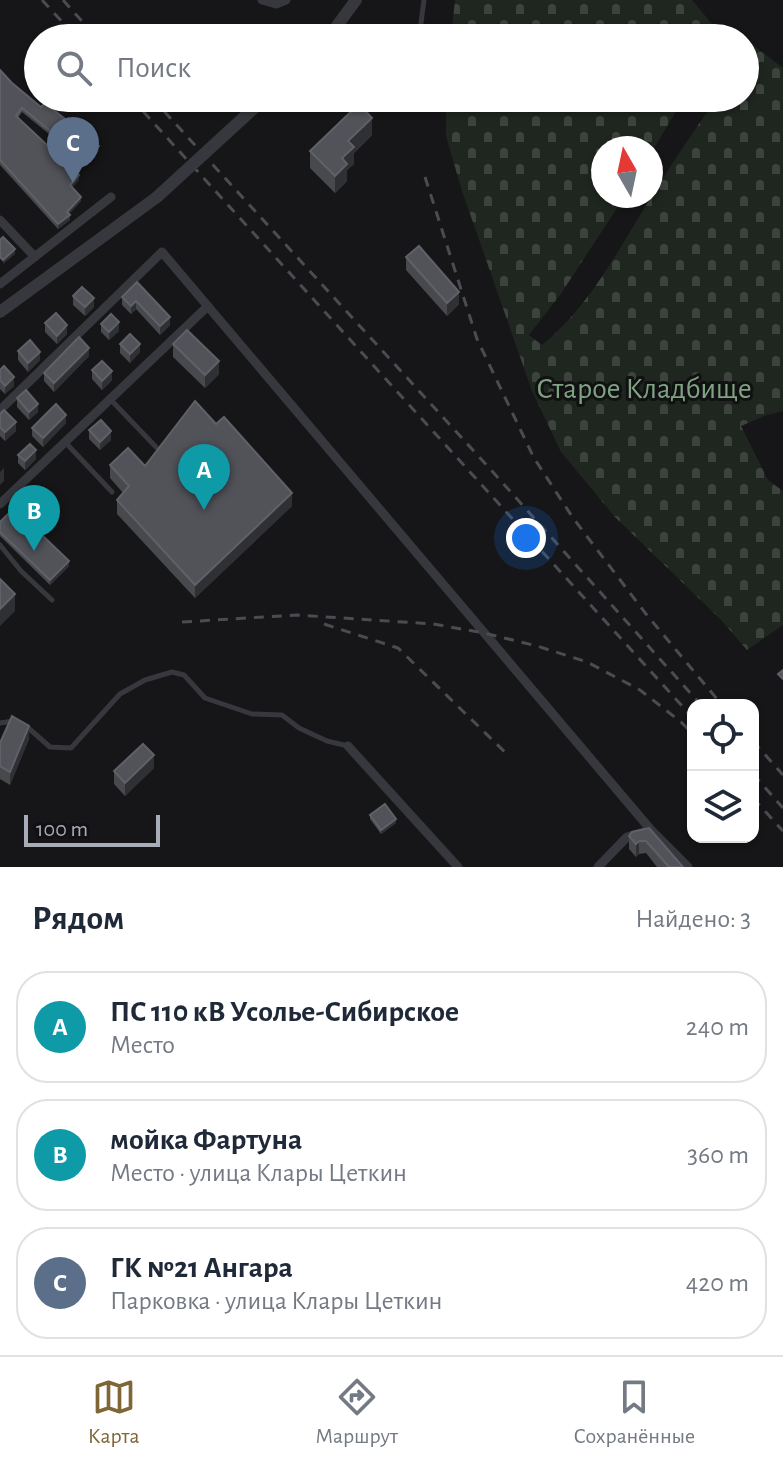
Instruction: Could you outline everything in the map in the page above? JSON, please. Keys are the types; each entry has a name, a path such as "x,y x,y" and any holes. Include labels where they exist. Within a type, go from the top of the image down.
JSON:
{"street":[{"path":"262,0 276,4 286,0"},
{"path":"339,24 356,0"},
{"path":"0,312 157,197 250,112"},
{"path":"0,284 111,197"},
{"path":"0,220 35,257"},
{"path":"0,410 162,252 651,830 688,867"},
{"path":"0,504 208,306"},
{"path":"348,746 458,867"},
{"path":"598,867 627,837 651,830"}],"lane":[{"path":"421,24 424,0"},
{"path":"110,399 156,447"},
{"path":"64,442 112,492"},
{"path":"0,545 21,571 52,600"},
{"path":"0,723 16,721 32,730 50,747 71,748 120,694 145,680 172,672 184,675 205,698 252,714 282,715 299,728 327,741 348,746"}],"green space":[{"path":"455,0 692,0 712,24 452,24"},
{"name":"Старое Кладбище","path":"759,49 783,68 783,411 741,426 768,480 783,491 783,625 747,650 722,621 615,517 561,452 532,391 462,191 446,136 446,112 676,112 661,136 591,136 591,208 617,208 560,295 529,335 542,345 588,296 644,208 663,208 663,178 708,112 759,112"}],"building":[{"path":"0,70 24,93 24,110 22,108 16,116 79,175 70,185 81,197 67,212 70,215 58,224 0,160"},
{"path":"27,112 56,112 99,146 87,161"},
{"path":"351,112 366,112 372,118 348,141 354,147 342,158 347,164 335,176 310,151"},
{"path":"3,237 15,249 3,260 0,257 0,240"},
{"path":"419,246 459,292 447,303 406,257"},
{"path":"137,282 170,317 160,326 136,301 131,306 122,297"},
{"path":"82,287 94,298 85,307 73,296"},
{"path":"56,313 67,325 57,336 45,323"},
{"path":"111,314 119,322 109,332 101,324"},
{"path":"187,330 219,361 205,375 173,344"},
{"path":"130,334 140,344 130,354 120,344"},
{"path":"79,337 89,348 54,383 44,373"},
{"path":"30,340 40,352 28,363 18,351"},
{"path":"102,361 112,371 102,381 92,370"},
{"path":"4,366 14,377 5,386 0,380 0,370"},
{"path":"26,390 38,404 29,412 17,398"},
{"path":"195,401 216,424 224,417 292,493 195,585 117,500 129,486 110,465 128,448 145,466"},
{"path":"56,404 66,415 43,438 32,428"},
{"path":"4,410 16,422 5,432 0,427 0,414"},
{"path":"101,420 111,431 100,442 89,430"},
{"path":"30,444 36,450 25,461 18,455"},
{"path":"14,508 69,561 50,580 0,532 0,522"},
{"path":"0,579 15,594 0,609"},
{"path":"12,716 29,726 10,772 0,766 0,743"},
{"path":"143,744 154,755 125,783 114,771"},
{"path":"385,804 396,819 381,830 370,815"},
{"path":"649,828 683,867 669,867 646,841 636,844 629,836 632,832"}],"railway":[{"path":"42,0 64,24"},
{"path":"63,0 84,24"},
{"path":"144,112 687,711"},
{"path":"165,112 696,699"},
{"path":"425,177 477,339 534,458 573,518 646,614 717,699"},
{"path":"182,622 297,615 433,624 484,633 587,662 640,690 687,728"},
{"path":"324,624 398,648 510,757"},
{"path":"759,748 783,775"},
{"path":"759,781 783,808"},
{"path":"759,805 783,831"}],"place":[{"name":"ГК №21 Ангара","path":"73,183"},
{"name":"ПС 110 кВ Усолье-Сибирское","path":"204,510"},
{"name":"мойка Фартуна","path":"34,551"}]}
